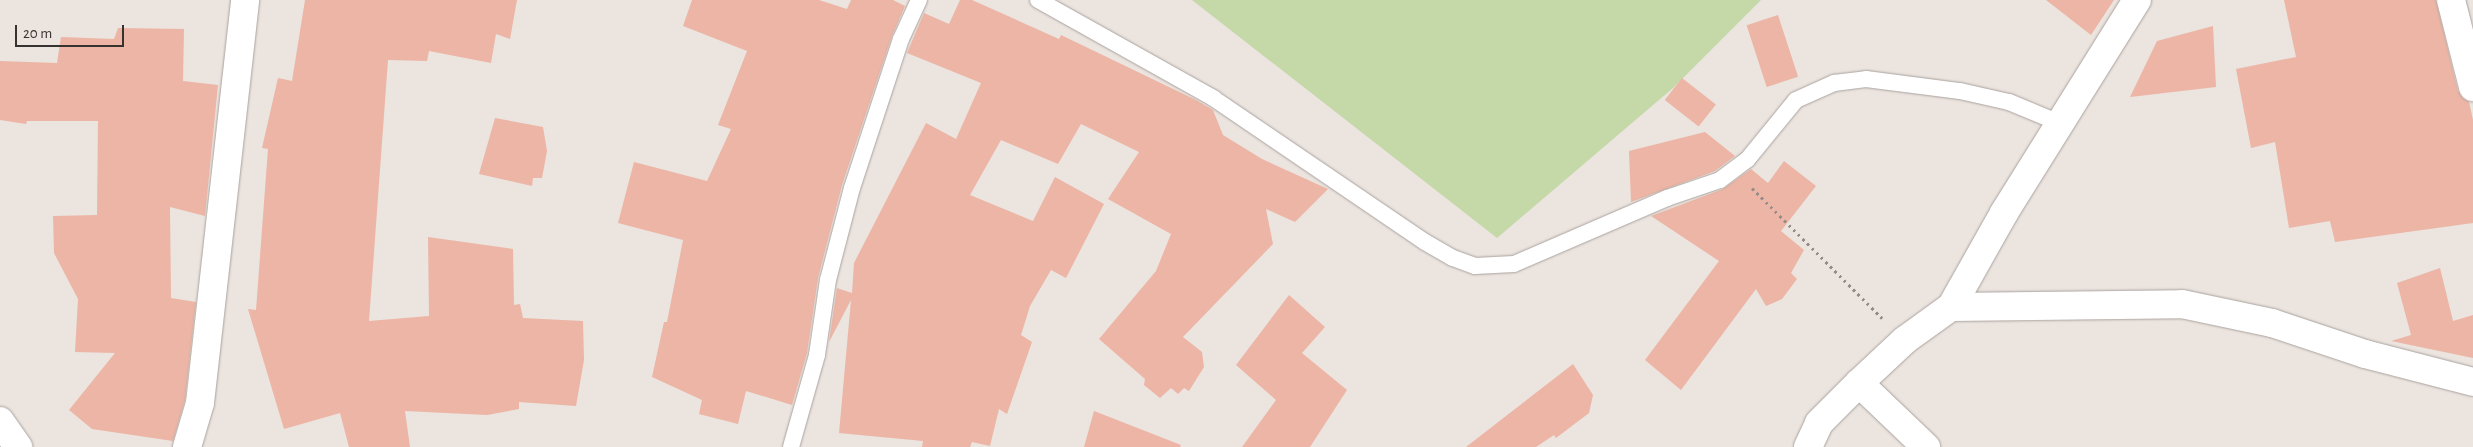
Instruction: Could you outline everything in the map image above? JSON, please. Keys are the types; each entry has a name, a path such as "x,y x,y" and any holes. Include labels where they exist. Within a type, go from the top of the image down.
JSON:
{"street":[{"path":"187,447 200,403 245,0"},
{"path":"1808,447 1819,423 1859,383 1905,340 1952,307 2004,214 2062,124 2137,0"},
{"path":"2451,0 2473,87"},
{"path":"1952,307 2182,304 2272,323 2365,354 2473,382"},
{"path":"1859,383 1926,447"},
{"path":"0,421 18,447"}],"lane":[{"path":"791,447 817,355 828,280 852,188 902,39 919,0"},
{"path":"1038,0 1213,98 1425,242 1453,258 1475,266 1514,264 1668,198 1720,180 1748,160 1796,100 1834,83 1866,79 1960,91 2009,102 2062,124"}],"path":[{"path":"1734,170 1905,340"}],"green space":[{"path":"1192,0 1761,0 1673,88 1497,238"}],"building":[{"path":"305,0 517,0 510,39 496,34 491,63 429,51 427,61 388,60 369,321 429,316 428,237 513,249 514,305 520,304 523,318 583,321 584,360 576,406 519,402 519,409 487,415 405,411 410,447 349,447 340,413 284,429 248,309 256,310 268,149 262,148 278,78 292,81"},
{"path":"692,0 819,0 847,9 851,0 893,0 905,6 892,36 842,185 818,278 807,353 792,405 746,391 738,424 699,414 702,400 652,377 664,322 667,322 683,240 618,223 634,162 707,181 731,129 718,125 747,51 683,26"},
{"path":"960,0 972,0 1059,39 1061,35 1196,100 1213,110 1223,135 1262,159 1328,189 1295,222 1266,209 1273,244 1183,337 1202,352 1204,367 1189,391 1184,388 1178,394 1171,388 1160,398 1144,385 1145,379 1099,339 1156,271 1171,234 1108,199 1139,152 1081,124 1058,164 1001,140 970,195 1033,221 1055,177 1104,204 1066,278 1051,270 1030,306 1021,335 1032,342 1007,414 999,409 990,446 972,442 970,447 922,447 923,441 839,433 851,300 829,342 837,288 852,293 854,263 926,123 956,139 981,83 907,53 924,13 949,24"},
{"path":"2046,0 2114,0 2091,35"},
{"path":"2284,0 2436,0 2458,91 2469,102 2473,120 2473,223 2335,242 2330,221 2289,228 2275,142 2251,148 2236,69 2296,57"},
{"path":"1778,15 1798,77 1767,87 1747,25"},
{"path":"2213,26 2216,87 2130,97 2157,41"},
{"path":"118,28 184,29 183,81 218,85 205,216 170,207 171,298 196,302 185,400 173,441 92,429 69,410 115,353 75,352 78,299 54,253 53,216 97,215 98,121 27,121 26,124 0,120 0,61 57,63 61,37 114,39"},
{"path":"1682,78 1716,104 1699,127 1665,100"},
{"path":"495,118 543,127 547,151 542,178 533,178 532,186 479,174"},
{"path":"1705,132 1735,156 1715,171 1631,202 1629,151"},
{"path":"1784,161 1816,186 1781,231 1804,250 1791,273 1797,279 1782,299 1766,306 1756,289 1681,390 1645,360 1719,261 1651,216 1723,189 1751,169 1768,183"},
{"path":"2440,268 2453,321 2473,315 2473,358 2391,341 2411,335 2397,283"},
{"path":"1289,295 1325,327 1302,353 1347,390 1310,447 1242,447 1276,400 1236,365"},
{"path":"1573,364 1593,395 1589,413 1556,438 1554,435 1536,447 1466,447"},
{"path":"1094,411 1181,445 1180,447 1084,447"}]}
